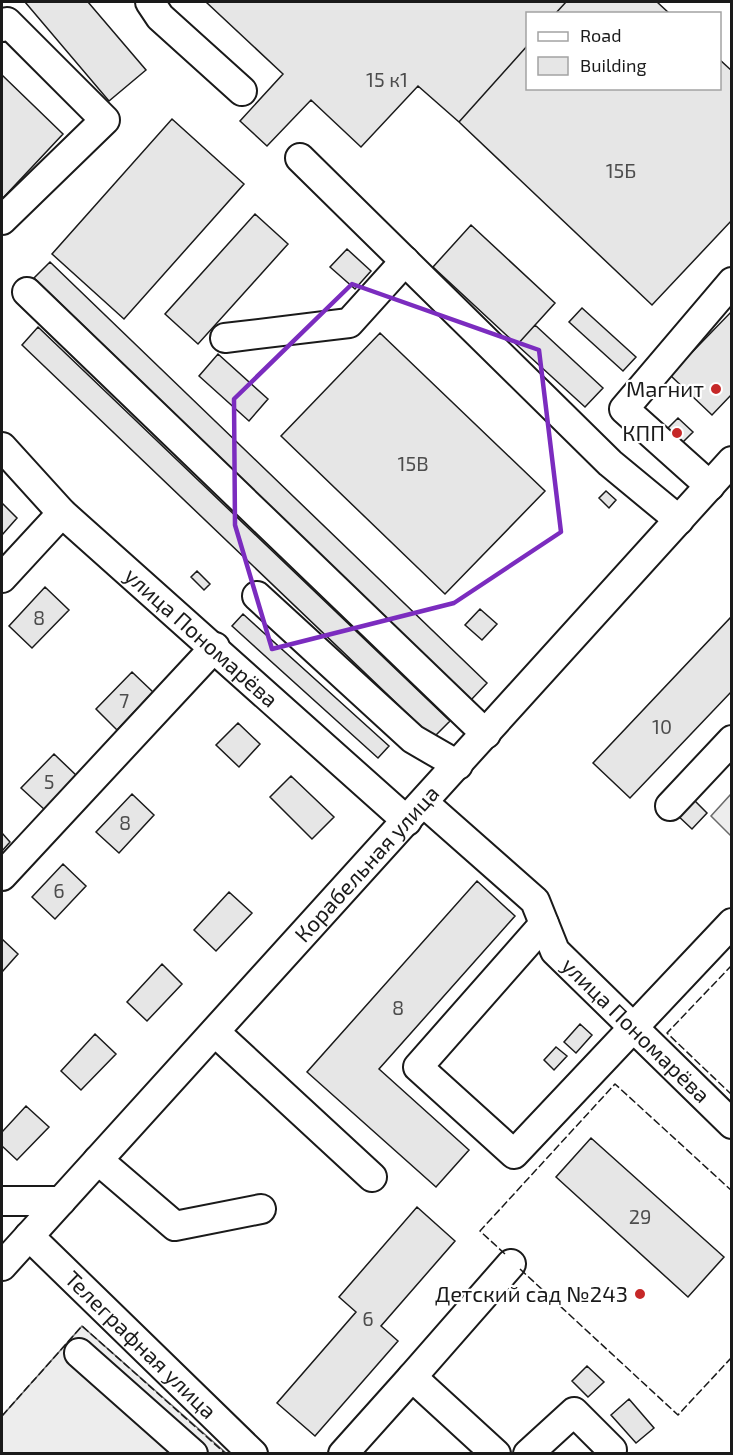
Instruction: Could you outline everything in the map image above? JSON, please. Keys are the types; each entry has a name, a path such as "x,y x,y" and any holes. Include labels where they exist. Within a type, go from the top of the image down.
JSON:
{"street":[{"path":"161,7 242,91"},
{"path":"2,27 7,22 105,120 2,220"},
{"path":"300,158 610,463 679,520"},
{"path":"225,338 349,323 405,261"},
{"path":"725,473 624,409 732,282"},
{"path":"27,292 486,734"},
{"name":"улица Пономарёва","path":"2,447 62,513 215,647 416,812 535,902 555,951 732,1124"},
{"name":"Корабельная улица","path":"2,1266 679,520 725,473"},
{"path":"2,578 62,513"},
{"path":"257,596 413,739 458,765"},
{"path":"2,876 215,647"},
{"path":"670,806 732,740"},
{"path":"544,924 418,1067 514,1154 732,924"},
{"path":"215,1032 372,1177"},
{"path":"98,1160 175,1226 261,1209"},
{"path":"2,1201 61,1201"},
{"name":"Телеграфная улица","path":"29,1236 253,1454"},
{"path":"343,1454 511,1264"},
{"path":"79,1353 193,1454"},
{"path":"412,1377 496,1454"},
{"path":"528,1454 573,1412 612,1450"}],"highlighted area":[{"path":"352,284 539,350 561,532 454,603 272,649 235,525 234,399"}],"shaded area":[{"path":"731,794 731,836 711,816"},
{"path":"82,1326 226,1453 2,1454 2,1416"}],"building":[{"path":"25,2 88,2 146,70 109,101"},
{"path":"206,2 566,2 557,12 526,12 526,47 459,122 418,86 361,147 311,100 267,146 240,121 283,74"},
{"path":"566,2 657,2 668,12 557,12"},
{"path":"526,47 526,90 721,90 721,61 732,71 732,220 652,305 459,122"},
{"path":"2,75 63,134 2,199"},
{"path":"172,119 244,184 124,319 52,254"},
{"path":"255,214 288,244 198,344 165,314"},
{"path":"471,225 555,303 517,345 433,267"},
{"path":"347,249 371,271 355,289 330,267"},
{"path":"50,262 487,683 471,700 34,278"},
{"path":"582,308 636,357 623,371 569,322"},
{"path":"732,311 732,394 712,415 670,375"},
{"path":"535,325 603,388 585,407 517,345"},
{"path":"38,327 450,721 433,738 22,345"},
{"path":"380,333 545,491 445,594 281,436"},
{"path":"218,354 268,399 249,421 199,376"},
{"name":"КПП","path":"678,418 693,432 676,449 661,435"},
{"name":"КПП","path":"606,491 616,500 609,508 599,498"},
{"path":"2,503 17,518 2,535"},
{"path":"197,571 210,584 204,590 191,577"},
{"path":"45,587 69,610 32,648 9,626"},
{"path":"480,609 497,624 482,640 465,625"},
{"path":"243,614 389,746 378,758 232,626"},
{"path":"732,616 732,691 630,798 593,763"},
{"path":"132,672 153,692 117,730 96,709"},
{"path":"238,723 260,744 239,767 216,745"},
{"path":"54,754 77,776 45,810 21,788"},
{"path":"291,776 334,817 312,839 270,797"},
{"path":"132,794 154,815 119,853 96,832"},
{"path":"691,797 707,813 692,829 675,813"},
{"path":"2,833 10,842 2,851"},
{"path":"63,864 86,886 55,919 32,897"},
{"path":"477,881 515,916 379,1069 469,1150 436,1187 307,1072"},
{"path":"229,892 252,913 216,951 194,930"},
{"path":"2,939 18,954 2,972"},
{"path":"162,964 182,984 147,1021 127,1002"},
{"path":"580,1024 592,1035 576,1053 564,1042"},
{"path":"95,1034 116,1054 81,1090 61,1071"},
{"path":"556,1047 567,1056 554,1070 544,1060"},
{"path":"26,1106 49,1127 17,1160 2,1146 2,1132"},
{"path":"591,1138 724,1257 688,1297 556,1177"},
{"path":"417,1207 455,1241 381,1326 398,1341 315,1436 277,1403 356,1312 339,1297"},
{"path":"587,1366 604,1382 588,1397 572,1381"},
{"path":"629,1399 654,1428 636,1443 611,1415"}],"fence":[{"path":"732,965 667,1033 732,1095"},
{"path":"505,1254 480,1231 615,1084 732,1191"},
{"path":"520,1269 678,1415 732,1357"},
{"path":"2,1416 82,1326 226,1454"}],"place":[{"name":"Магнит","path":"716,389"},
{"name":"КПП","path":"677,433"},
{"name":"Детский сад №243","path":"640,1294"}]}
